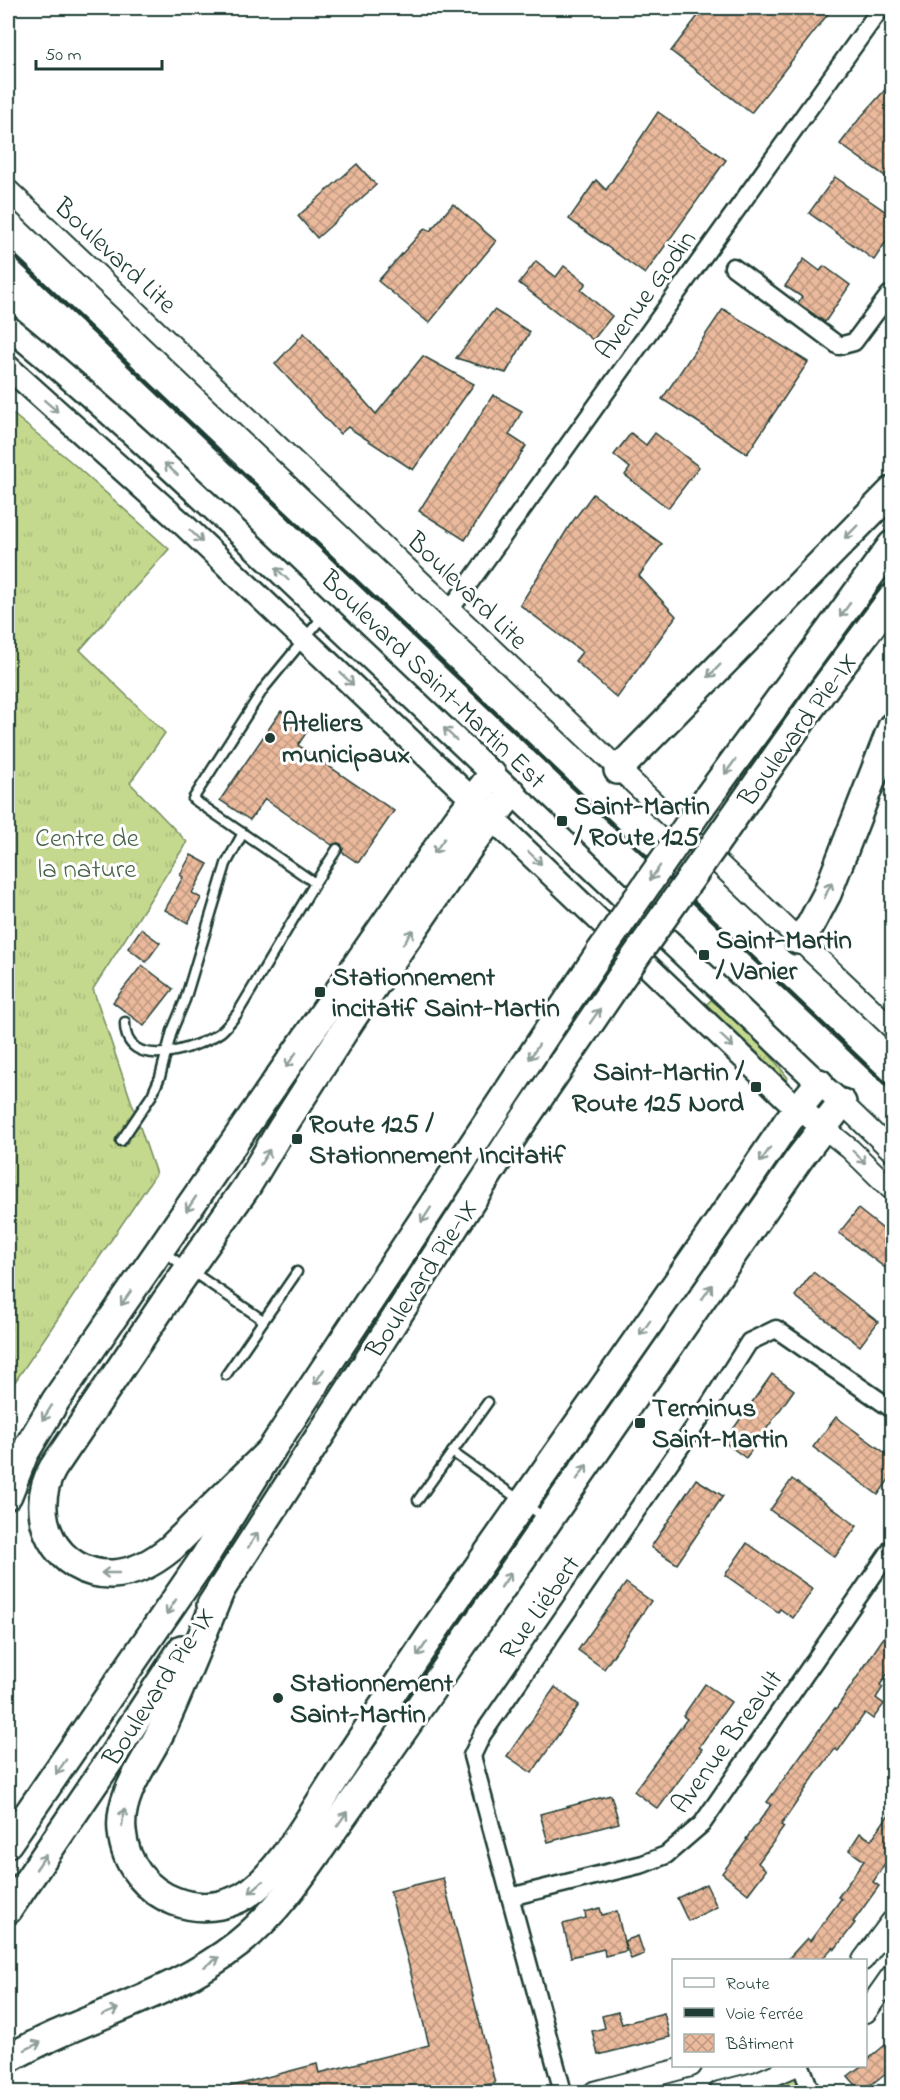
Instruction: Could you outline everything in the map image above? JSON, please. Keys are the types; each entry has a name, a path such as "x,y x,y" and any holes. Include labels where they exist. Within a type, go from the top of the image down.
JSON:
{"highway":[{"path":"618,770 892,491"},
{"name":"Boulevard Pie-IX","path":"8,1843 204,1558 271,1450 601,951 700,808 892,545"},
{"name":"Boulevard Pie-IX","path":"8,1910 110,1760 514,1133 821,693 892,598"},
{"path":"798,940 810,926 827,894 892,728"},
{"path":"8,1495 24,1454 43,1421 473,798 492,775"},
{"path":"271,1450 171,1548 156,1560 135,1570 114,1574 84,1569 61,1553 49,1535 42,1504 49,1475 188,1269 248,1186 351,1020 470,846 512,793"},
{"path":"221,1589 160,1732 130,1790 121,1818 122,1836 128,1856 146,1882 169,1899 195,1907 217,1906 239,1899 258,1886 275,1868 376,1716 524,1502 798,1107 819,1083"},
{"path":"8,2059 183,1979 222,1956 264,1921 286,1896 842,1103"}],"main road":[{"name":"Boulevard Saint-Martin Est","path":"8,327 90,395 214,509 492,775 842,1103"},
{"path":"8,367 141,485 798,1107 823,1127"}],"street":[{"name":"Avenue Godin","path":"450,610 881,8"},
{"name":"Boulevard Lite","path":"8,190 892,1028"},
{"path":"733,267 839,346 854,342 889,295"},
{"path":"842,1103 892,1151"},
{"path":"823,1127 850,1149 892,1190"},
{"name":"Rue Liébert","path":"563,2092 472,1756 482,1735 708,1407 749,1342 776,1329 892,1409"},
{"name":"Avenue Breault","path":"510,1897 643,1864 666,1855 702,1824 892,1548"},
{"path":"864,1959 892,1922"},
{"path":"867,2011 892,1975"},
{"path":"594,2092 687,2067"},
{"path":"719,2092 759,2082 793,2067"},
{"path":"801,2067 811,2092"}],"lane":[{"path":"315,883 193,799 264,688 325,615"},
{"path":"121,1142 152,1095 160,1077 172,1031 185,1000 226,864 243,834"},
{"path":"125,1022 127,1039 147,1053 165,1054 192,1047 222,1031 231,1022 337,849"},
{"path":"160,1250 263,1320"},
{"path":"226,1375 297,1272"},
{"path":"418,1500 488,1402"},
{"path":"452,1452 548,1520"}],"green space":[{"name":"Centre de la nature","path":"8,410 69,460 169,549 80,650 165,733 130,783 187,842 93,989 156,1174 8,1392"},
{"path":"711,1000 743,1026 762,1046 788,1078 786,1080 706,1005"},
{"path":"802,2073 809,2092 734,2092"}],"building":[{"path":"704,8 820,8 828,14 751,113 671,51"},
{"path":"892,82 892,181 840,144"},
{"path":"658,112 726,160 645,274 569,219 596,180 606,190"},
{"path":"357,164 376,185 317,238 298,216"},
{"path":"835,177 892,216 892,233 874,260 809,213"},
{"path":"453,204 496,241 429,323 378,281 425,228 430,231"},
{"path":"804,259 820,271 824,266 850,285 825,322 798,303 802,297 785,286"},
{"path":"536,261 556,277 564,266 586,283 581,290 612,316 593,340 519,283"},
{"path":"723,309 808,362 747,454 662,399"},
{"path":"494,310 530,332 506,373 456,358"},
{"path":"304,333 376,414 423,356 474,384 413,470 348,427 340,434 275,364"},
{"path":"493,395 522,411 509,435 526,446 465,540 419,511"},
{"path":"631,433 646,445 655,433 699,467 668,508 625,475 630,468 614,455"},
{"path":"593,494 662,544 639,576 676,616 617,698 575,661 582,652 520,605 570,525"},
{"path":"281,711 308,730 298,745 394,811 358,863 342,852 341,844 332,845 265,799 250,820 220,800"},
{"path":"191,855 208,864 192,893 201,898 188,923 165,910 183,877 180,875"},
{"path":"141,929 160,943 146,962 128,948"},
{"path":"142,965 173,989 144,1026 113,1002"},
{"path":"858,1209 892,1236 892,1273 839,1233"},
{"path":"813,1272 878,1322 860,1346 795,1296"},
{"path":"772,1374 794,1390 746,1458 724,1442"},
{"path":"836,1417 892,1458 892,1475 878,1495 813,1447"},
{"path":"696,1479 723,1496 677,1564 651,1547"},
{"path":"792,1479 857,1526 835,1557 770,1510"},
{"path":"747,1543 813,1589 793,1618 780,1609 778,1612 725,1575"},
{"path":"626,1583 651,1601 604,1669 578,1650"},
{"path":"892,1625 892,1667 880,1685 883,1687 876,1698 884,1704 873,1719 865,1713 838,1751 835,1749 816,1774 781,1825 784,1827 758,1863 766,1870 748,1894 722,1873 771,1805 767,1802 836,1709"},
{"path":"705,1684 731,1702 699,1747 702,1749 658,1809 634,1791 687,1719 683,1716"},
{"path":"555,1687 579,1705 532,1773 507,1756"},
{"path":"611,1795 619,1823 548,1842 540,1814"},
{"path":"892,1810 892,1853 873,1882 879,1886 853,1922 855,1923 835,1949 833,1947 822,1959 788,1959 807,1938 810,1941 841,1899 838,1897 864,1861 849,1850 860,1833 871,1840"},
{"path":"443,1878 495,2083 457,2092 226,2092 225,2088 317,2064 319,2073 429,2045 390,1891"},
{"path":"706,1884 717,1907 688,1921 677,1898"},
{"path":"600,1908 602,1915 617,1911 626,1951 605,1956 604,1949 571,1957 563,1924 586,1918 585,1912"},
{"path":"638,1936 644,1954 631,1959 624,1941"},
{"path":"618,2012 622,2024 664,2013 670,2037 598,2055 592,2031 605,2028 602,2016"},
{"path":"892,2039 892,2068 862,2092 848,2076 860,2067 867,2067 867,2060"}],"railway":[{"path":"8,250 892,1090"}],"place":[{"name":"Ateliers municipaux","path":"270,738"},
{"name":"Saint-Martin / Route 125","path":"562,821"},
{"name":"Saint-Martin / Vanier","path":"704,955"},
{"name":"Stationnement incitatif Saint-Martin","path":"320,992"},
{"name":"Saint-Martin / Route 125 Nord","path":"756,1087"},
{"name":"Route 125 / Stationnement Incitatif","path":"297,1139"},
{"name":"Terminus Saint-Martin","path":"640,1423"},
{"name":"Stationnement Saint-Martin","path":"278,1698"}]}
